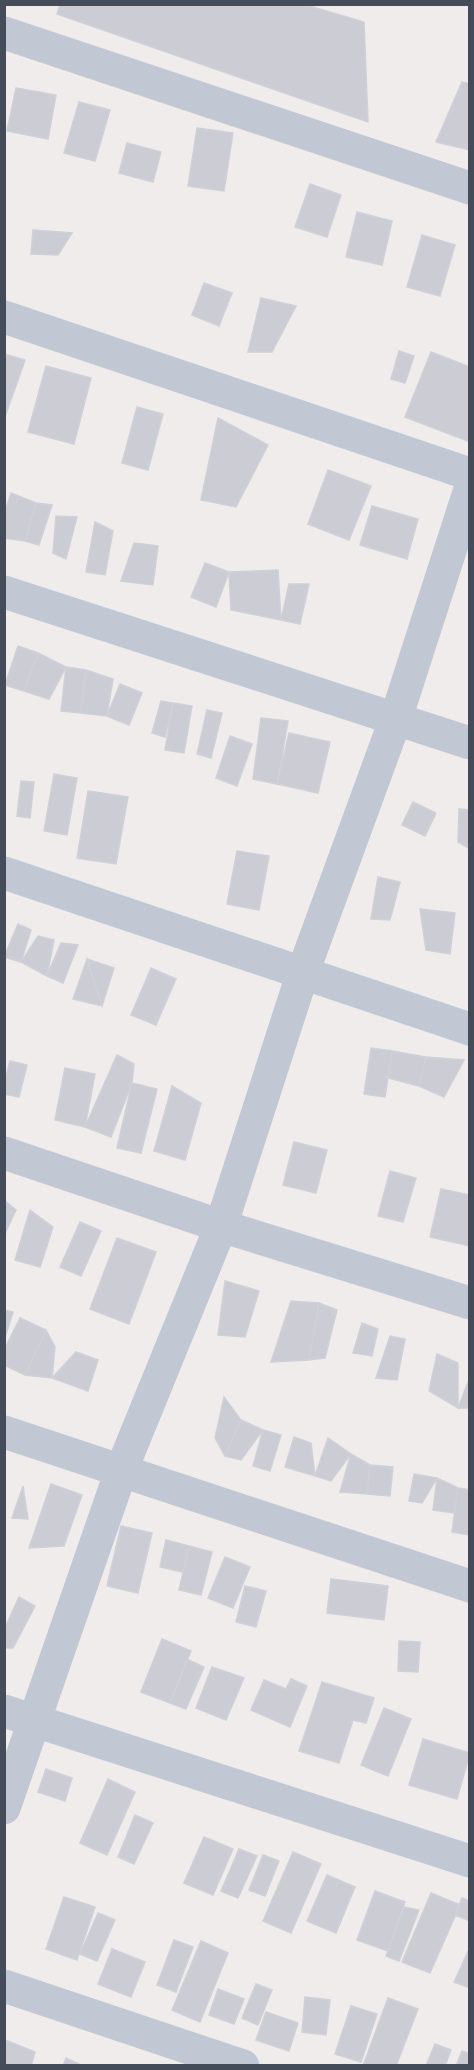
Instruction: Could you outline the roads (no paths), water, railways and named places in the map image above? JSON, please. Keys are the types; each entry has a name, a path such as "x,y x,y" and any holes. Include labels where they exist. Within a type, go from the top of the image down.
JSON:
{"street":[{"path":"4,33 470,188"},
{"path":"4,317 470,474"},
{"path":"4,1808 121,1471 221,1226 303,972 396,718 470,489"},
{"path":"4,592 470,743"},
{"path":"4,873 470,1029"},
{"path":"4,1153 221,1226 470,1303"},
{"path":"4,1432 470,1586"},
{"path":"4,1711 470,1861"},
{"path":"4,1986 243,2066"}]}
